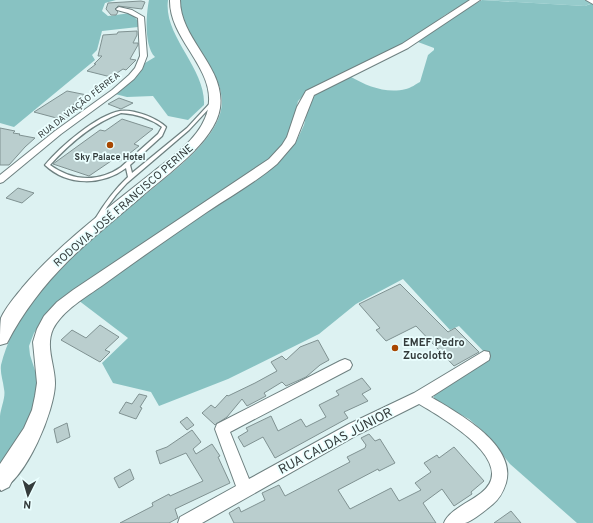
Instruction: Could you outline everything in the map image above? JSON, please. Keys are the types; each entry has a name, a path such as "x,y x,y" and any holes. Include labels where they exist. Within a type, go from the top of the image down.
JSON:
{"main road":[{"name":"RODOVIA JOSÉ FRANCISCO PERINE","path":"0,337 13,314 33,286 64,255 184,154 211,120 214,112 215,100 212,82 183,31 176,13 175,0"},
{"path":"0,479 22,450 33,429 43,401 46,383 41,344 44,330 52,318 77,296 136,253 263,169 282,154 295,133 305,101 310,93 405,46 476,0"}],"street":[{"path":"589,0 593,2"},
{"name":"RUA DA VIAÇÃO FÊRREA","path":"1,178 86,110 118,89 131,76 144,58 143,26 141,17 133,12 119,8"},
{"name":"RUA CALDAS JÚNIOR","path":"186,523 354,429 419,397 484,356"},
{"path":"245,489 222,429 345,365"},
{"path":"419,397 455,419 480,438 496,458 501,469 501,480 495,491 452,523"}],"lane":[{"path":"93,230 102,210 118,189 189,129 215,100"},
{"path":"121,112 134,113 157,121 164,127 160,135 127,164 116,172 103,178 81,180 54,172 46,165 60,151 101,120 111,115 121,112"},
{"path":"127,164 131,178"}],"shaded area":[{"path":"0,0 116,0 105,3 102,11 108,16 131,13 138,21 138,27 102,31 97,50 92,55 95,60 14,127 0,123"},
{"path":"149,0 168,0 168,13 172,26 199,78 203,91 204,105 188,120 168,116 153,96 127,97 115,94 133,80 145,63 155,57 151,52 147,38 147,14"},
{"path":"181,0 471,0 445,15 410,40 309,90 298,101 292,129 282,145 268,160 182,217 53,309 34,333 29,346 30,355 39,383 28,430 2,464 0,464 0,416 4,399 1,365 11,336 26,310 44,285 64,263 194,153 210,134 220,114 222,99 219,84 187,28 182,14"},
{"path":"482,0 585,6 593,3 593,523 577,523 510,464 484,432 469,419 438,403 434,399 434,395 437,392 490,358 459,326 450,330 403,279 356,304 319,334 228,379 159,406 151,392 113,383 102,363 128,338 78,300 284,157 297,140 304,125 309,103 316,94 351,77 370,86 384,90 399,90 408,88 420,82 428,55 434,50 434,48 418,42 461,12"},
{"path":"483,0 587,0 592,3 585,6"}],"building":[{"path":"145,2 142,9 118,6 115,9 118,12 116,15 111,15 106,9 108,3"},
{"path":"137,31 137,35 133,43 138,43 138,45 130,59 136,60 126,70 123,69 111,77 87,71 96,64 94,64 102,56 98,56 103,35 117,34 118,32"},
{"path":"67,91 87,95 64,111 72,114 64,120 34,112"},
{"path":"119,98 133,103 121,109 108,104"},
{"path":"122,119 153,129 134,144 139,146 120,161 114,159 89,176 53,164 100,130 105,131"},
{"path":"0,128 15,131 13,133 20,134 19,135 35,138 9,165 0,165"},
{"path":"18,188 34,193 22,203 6,198"},
{"path":"400,284 448,332 455,328 479,352 454,366 416,326 386,341 376,330 380,328 359,304"},
{"path":"100,325 119,337 105,350 110,352 100,362 61,340 72,330 86,338"},
{"path":"318,340 329,360 320,365 306,377 286,386 282,382 264,393 266,396 247,406 242,399 227,417 215,425 202,413 211,405 215,408 227,395 228,396 277,371 271,362 282,356 286,360 300,347"},
{"path":"362,378 371,389 362,394 368,401 344,412 348,418 275,458 263,437 244,447 238,437 248,431 246,428 271,416 278,431 301,419 306,427 326,417 319,405 339,395 336,391"},
{"path":"139,394 147,396 140,407 142,408 136,419 119,413 126,402 132,404"},
{"path":"187,417 194,425 187,430 180,422"},
{"path":"67,423 70,437 57,443 54,429"},
{"path":"192,430 201,442 193,449 196,454 212,444 220,456 218,457 230,483 175,509 178,518 169,523 120,523 153,506 152,503 169,494 170,496 203,481 186,453 160,464 156,451 167,447"},
{"path":"369,434 375,441 380,439 395,463 379,471 378,469 338,490 350,509 391,488 399,501 421,490 415,483 431,472 424,463 437,455 439,458 454,447 484,481 471,492 472,494 454,506 442,489 423,503 436,523 234,523 229,513 239,507 241,512 265,500 262,493 279,485 285,496 350,462 347,457 365,448 366,445 361,438"},
{"path":"130,469 134,479 119,488 114,478"},
{"path":"511,511 521,523 494,523"}],"place":[{"name":"Sky Palace Hotel","path":"110,145"},
{"name":"EMEF Pedro Zucolotto","path":"395,348"}]}
